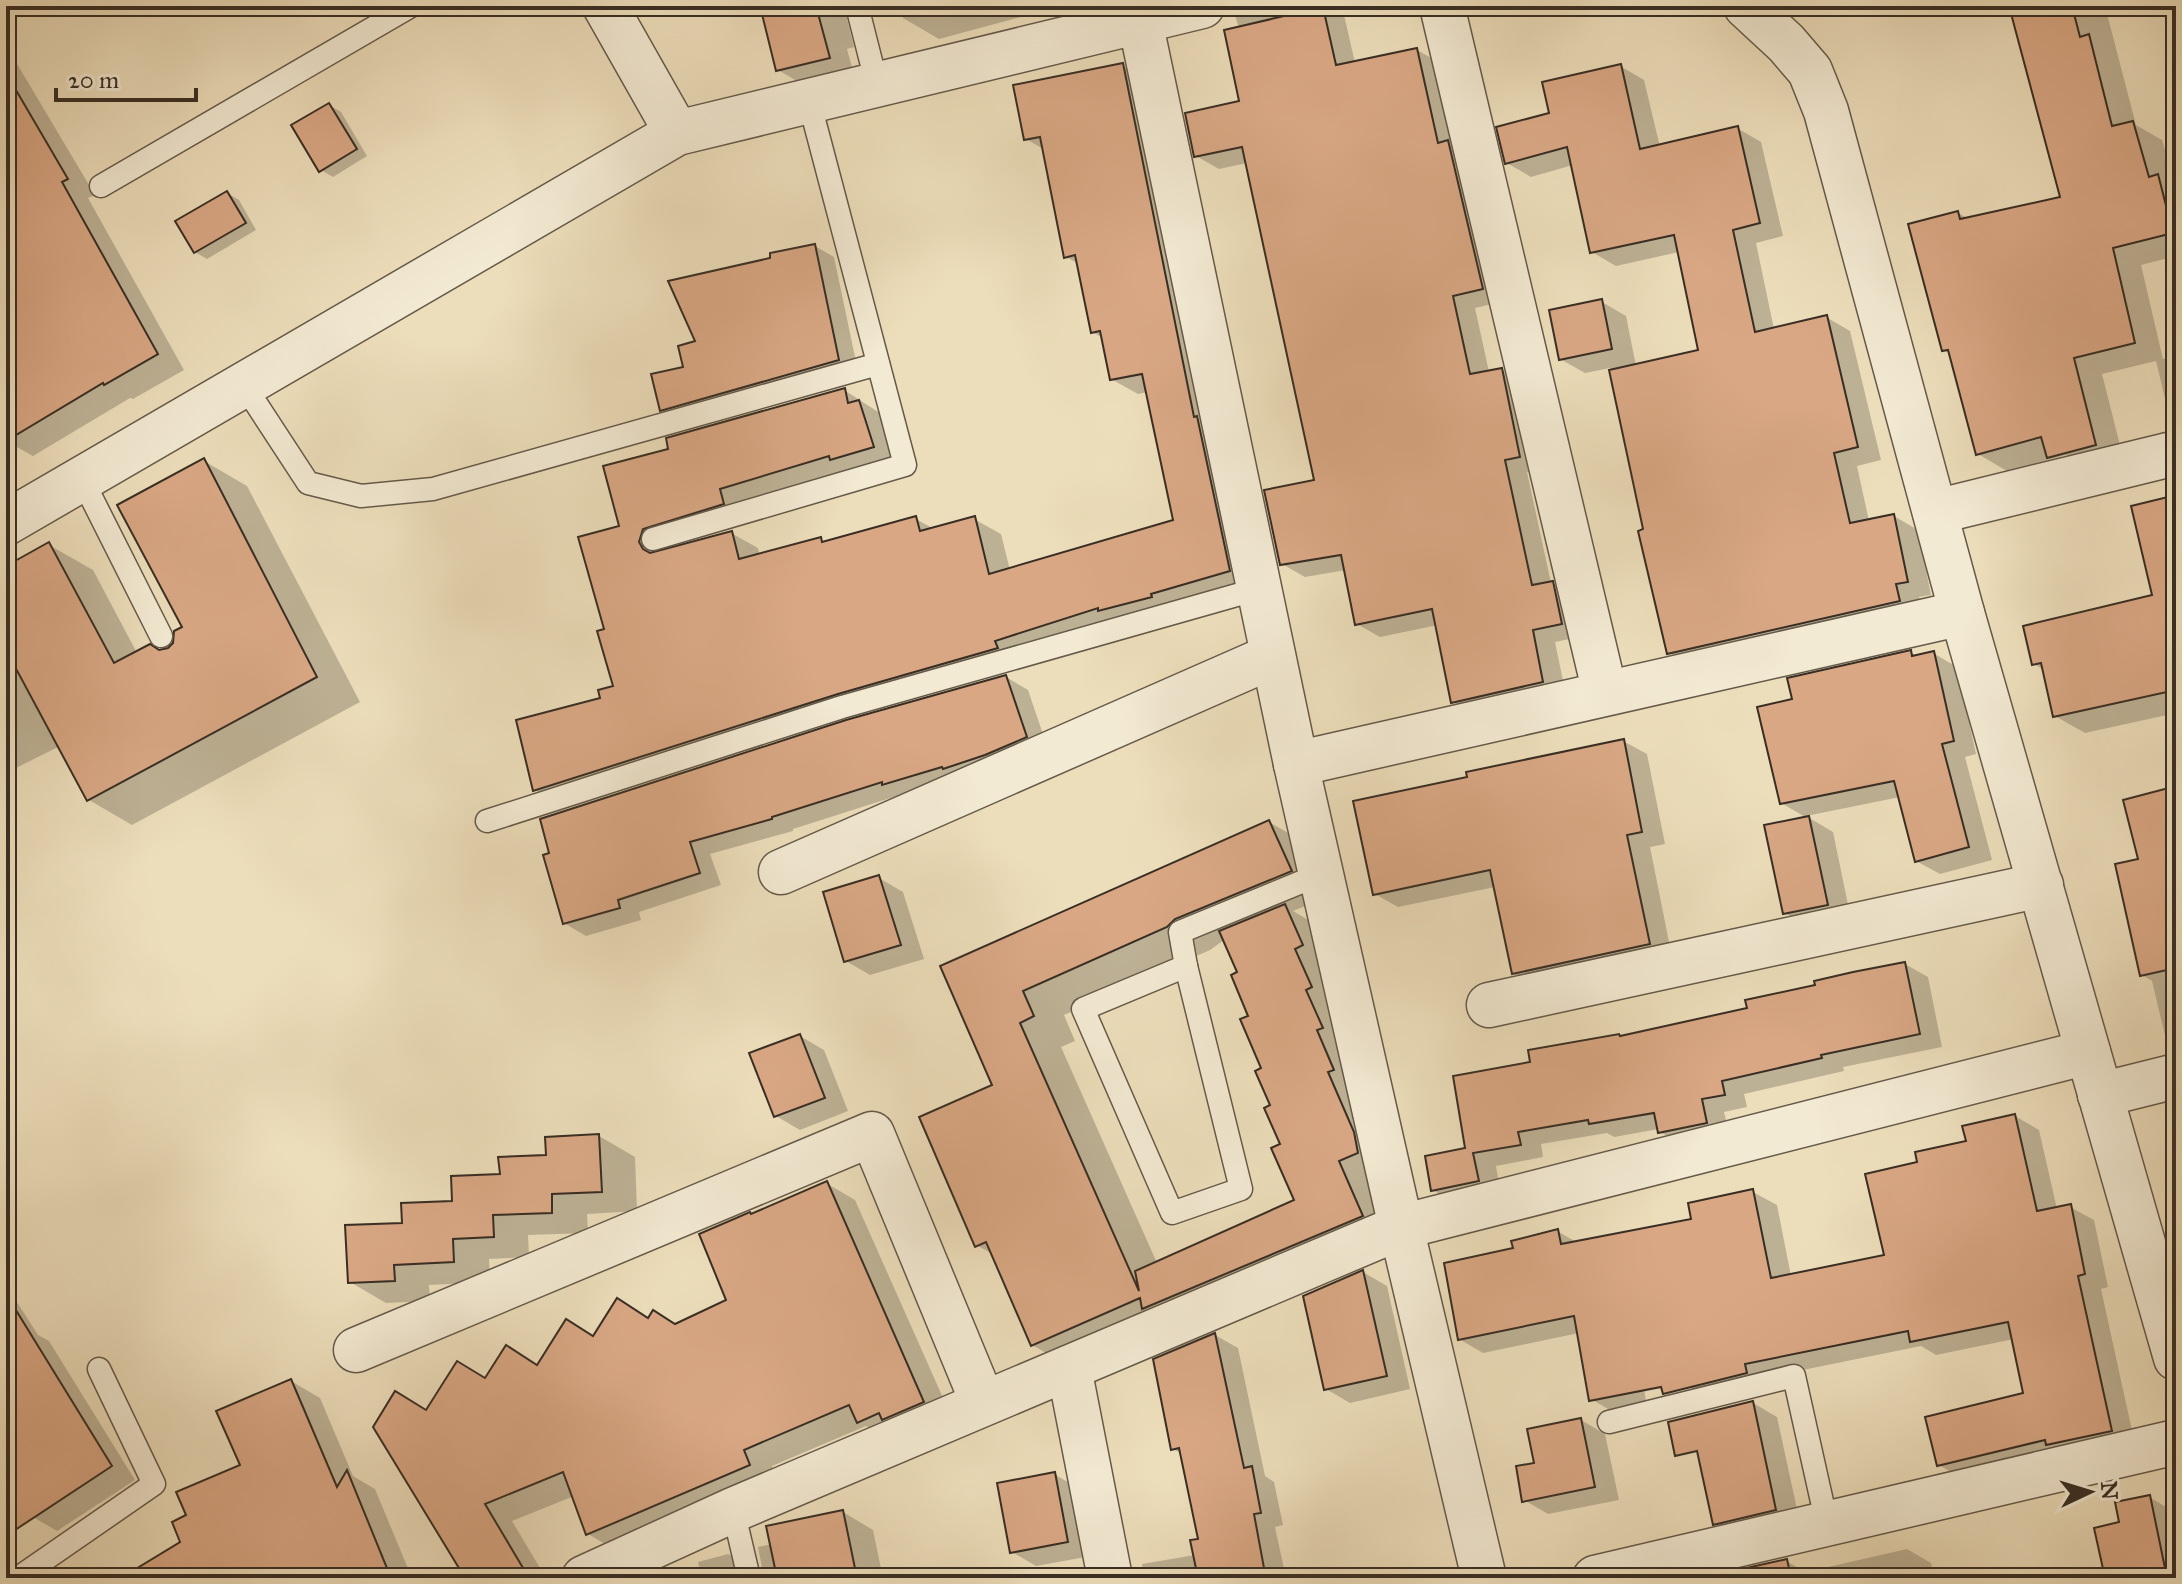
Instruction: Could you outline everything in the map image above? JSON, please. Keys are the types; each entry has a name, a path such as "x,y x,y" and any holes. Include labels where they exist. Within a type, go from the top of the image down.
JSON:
{"street":[{"path":"605,6 677,133"},
{"path":"6,523 677,133 1202,6"},
{"path":"1442,6 1605,693"},
{"path":"1746,6 1786,43 1810,71 1826,111 1962,613 2176,1358"},
{"path":"1140,21 1296,764 1484,1578"},
{"path":"1935,512 2176,453"},
{"path":"1296,764 1962,613"},
{"path":"781,872 1273,656"},
{"path":"1489,1005 2041,885"},
{"path":"584,1578 733,1510 1401,1227 2088,1052"},
{"path":"2100,1095 2176,1076"},
{"path":"356,1350 872,1134 983,1403"},
{"path":"1069,1368 1110,1578"},
{"path":"1595,1578 2176,1442"}],"lane":[{"path":"101,186 411,6"},
{"path":"857,6 877,85"},
{"path":"653,539 905,465 809,101"},
{"path":"244,385 308,483 361,496 433,489 878,364"},
{"path":"82,479 161,636"},
{"path":"487,821 842,707 1258,589"},
{"path":"1186,966 1083,1009 1172,1213 1241,1189 1180,932 1321,874"},
{"path":"18,1578 154,1484 99,1369"},
{"path":"1609,1422 1794,1376 1827,1524"},
{"path":"733,1510 749,1578"}],"building":[{"path":"760,6 816,6 830,58 776,71"},
{"path":"2009,6 2072,6 2080,37 2089,34 2112,126 2133,121 2149,177 2158,174 2173,233 2113,248 2135,343 2074,358 2096,445 2047,458 2041,437 1976,455 1948,350 1942,351 1908,224 1958,211 1960,219 2060,197"},
{"path":"1323,7 1336,65 1417,48 1438,143 1448,140 1483,289 1453,296 1470,374 1502,368 1520,457 1505,460 1532,585 1553,581 1562,624 1533,630 1543,682 1451,703 1432,609 1355,625 1341,555 1280,565 1264,490 1314,480 1242,147 1194,157 1185,113 1239,101 1224,30"},
{"path":"1123,63 1194,417 1197,416 1230,571 1151,594 1152,597 1098,611 1098,608 995,641 998,648 838,694 533,791 516,720 600,698 598,690 613,686 597,631 604,629 578,537 619,526 603,466 668,449 666,438 845,388 848,403 859,400 874,447 830,460 829,456 720,489 724,504 643,529 639,542 650,553 732,531 739,559 821,537 822,542 916,516 920,531 975,516 989,574 1173,520 1142,374 1110,380 1100,331 1091,333 1075,255 1064,258 1040,137 1024,140 1013,85"},
{"path":"1621,64 1640,149 1738,126 1760,223 1733,230 1755,332 1827,315 1858,447 1834,453 1850,523 1894,514 1908,582 1896,584 1900,601 1667,654 1638,531 1643,529 1609,370 1698,350 1674,235 1590,253 1567,147 1505,164 1496,127 1549,113 1542,82"},
{"path":"6,73 68,179 62,182 158,354 6,441"},
{"path":"329,103 357,149 319,172 291,125"},
{"path":"227,191 246,223 194,253 175,221"},
{"path":"815,244 839,360 660,411 651,374 683,367 678,346 695,341 668,281 770,258 770,253"},
{"path":"1602,299 1612,349 1559,360 1549,310"},
{"path":"204,458 317,677 87,801 6,650 6,566 49,542 114,663 150,644 159,650 168,648 173,643 174,631 182,627 117,505"},
{"path":"2176,495 2176,690 2053,717 2041,663 2032,665 2023,626 2152,595 2131,506"},
{"path":"1911,650 1912,656 1934,651 1954,741 1942,744 1969,847 1915,862 1894,781 1780,804 1757,707 1792,699 1787,678"},
{"path":"1006,675 1027,737 943,769 882,785 882,782 772,819 690,842 700,873 618,900 620,908 563,924 543,855 549,853 540,819 846,720"},
{"path":"1624,739 1642,832 1627,835 1650,944 1512,974 1490,870 1373,895 1353,801 1467,777 1466,772"},
{"path":"2176,786 2176,968 2140,976 2115,864 2138,859 2123,800"},
{"path":"1809,816 1828,905 1783,914 1764,825"},
{"path":"1269,820 1292,871 1175,919 1167,927 1023,991 1034,1016 1020,1023 1139,1291 1135,1271 1294,1200 1271,1148 1280,1144 1264,1108 1270,1105 1255,1071 1261,1068 1240,1019 1248,1016 1231,975 1237,972 1219,931 1285,904 1303,945 1295,949 1312,987 1306,990 1323,1028 1317,1030 1334,1070 1328,1072 1354,1132 1358,1153 1339,1161 1363,1216 1142,1309 1140,1298 1031,1346 986,1242 975,1247 919,1117 992,1085 940,966"},
{"path":"879,875 901,945 844,962 823,892"},
{"path":"1905,962 1920,1034 1821,1055 1822,1058 1722,1081 1725,1095 1702,1099 1707,1123 1658,1133 1654,1113 1518,1132 1521,1145 1473,1153 1479,1181 1431,1191 1425,1156 1465,1148 1453,1076 1530,1062 1528,1050 1620,1036 1747,1008 1745,1000 1815,985 1814,981"},
{"path":"800,1034 825,1098 774,1117 749,1053"},
{"path":"2015,1114 2037,1211 2071,1204 2085,1274 2078,1276 2112,1431 2046,1445 2045,1440 1937,1466 1925,1417 2023,1393 2008,1322 1910,1342 1908,1331 1745,1364 1747,1373 1663,1394 1661,1387 1589,1401 1574,1316 1458,1340 1444,1263 1513,1248 1511,1241 1558,1229 1561,1244 1691,1219 1688,1203 1753,1189 1771,1278 1884,1255 1865,1174 1917,1162 1915,1152 1966,1141 1962,1126"},
{"path":"599,1134 602,1192 552,1194 552,1213 493,1215 494,1237 453,1239 454,1262 394,1265 395,1281 348,1283 345,1225 402,1223 401,1203 452,1201 451,1176 500,1174 498,1157 546,1155 545,1137"},
{"path":"827,1181 924,1402 882,1420 879,1413 857,1423 849,1405 744,1450 750,1465 586,1535 563,1472 485,1504 529,1578 465,1578 373,1427 395,1391 426,1410 457,1361 485,1378 506,1345 537,1365 566,1319 593,1336 617,1298 648,1318 653,1310 675,1324 726,1300 699,1234"},
{"path":"1363,1270 1387,1376 1324,1390 1303,1296"},
{"path":"6,1294 112,1466 6,1536"},
{"path":"1215,1333 1244,1468 1252,1466 1261,1513 1254,1514 1264,1568 1218,1578 1198,1578 1190,1540 1198,1539 1179,1448 1171,1450 1153,1359"},
{"path":"291,1379 337,1487 347,1470 391,1578 121,1578 180,1542 172,1522 186,1515 176,1492 240,1465 216,1411"},
{"path":"1753,1401 1776,1510 1713,1525 1697,1451 1675,1456 1668,1422"},
{"path":"1581,1418 1595,1487 1522,1502 1516,1466 1534,1463 1527,1429"},
{"path":"1055,1472 1068,1542 1010,1553 997,1483"},
{"path":"2150,1495 2167,1578 2105,1578 2094,1528 2119,1522 2115,1502"},
{"path":"843,1510 857,1578 777,1578 766,1526"},
{"path":"1787,1559 1791,1578 1725,1578 1724,1573"}]}
